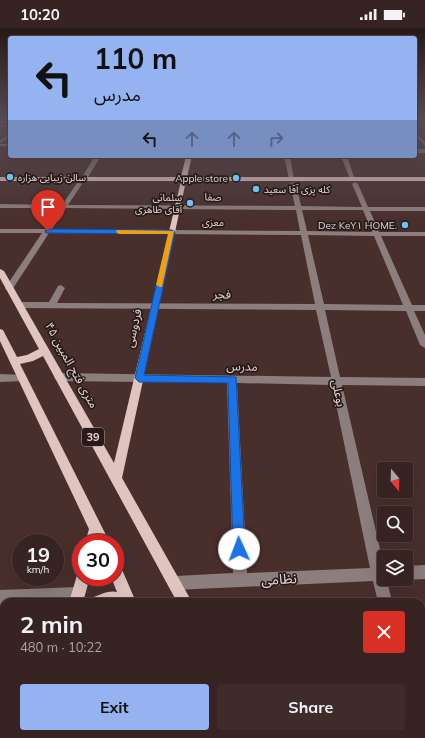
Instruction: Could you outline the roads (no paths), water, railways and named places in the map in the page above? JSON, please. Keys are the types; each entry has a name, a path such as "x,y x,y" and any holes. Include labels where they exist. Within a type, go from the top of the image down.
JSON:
{"main road":[{"name":"فردوسی","path":"116,478 189,158"},
{"path":"0,179 425,184"},
{"path":"354,182 425,179"},
{"path":"0,184 82,181"},
{"name":"۴۵ متری فتح المبین","path":"0,271 183,598"},
{"path":"0,332 99,534"},
{"path":"14,361 26,360 35,357 44,350"},
{"path":"94,534 96,528"},
{"path":"77,598 80,586"},
{"path":"122,586 127,598"}],"street":[{"path":"9,288 97,158"},
{"name":"بوعلی","path":"287,158 336,381 377,557"},
{"path":"345,158 425,345"},
{"name":"صفا","path":"0,206 425,209"},
{"name":"معزی","path":"0,231 425,234"},
{"path":"52,305 61,288"},
{"name":"فجر","path":"19,305 425,308"},
{"name":"مدرس","path":"59,377 425,382"},
{"path":"0,378 22,378"},
{"path":"232,379 240,580"},
{"path":"413,573 425,572"},
{"name":"نظامی","path":"175,583 377,574"},
{"name":"بوعلی","path":"383,586 384,598"},
{"path":"0,597 77,598"}],"place":[{"name":"سالن زیبایی هزاره","path":"10,177"},
{"name":"Apple store","path":"236,178"},
{"name":"کله پزی آقا سعید","path":"256,189"},
{"name":"سلمانی آقای طاهری","path":"190,203"},
{"name":"Dez KeY۱ HOME.","path":"405,225"}]}
